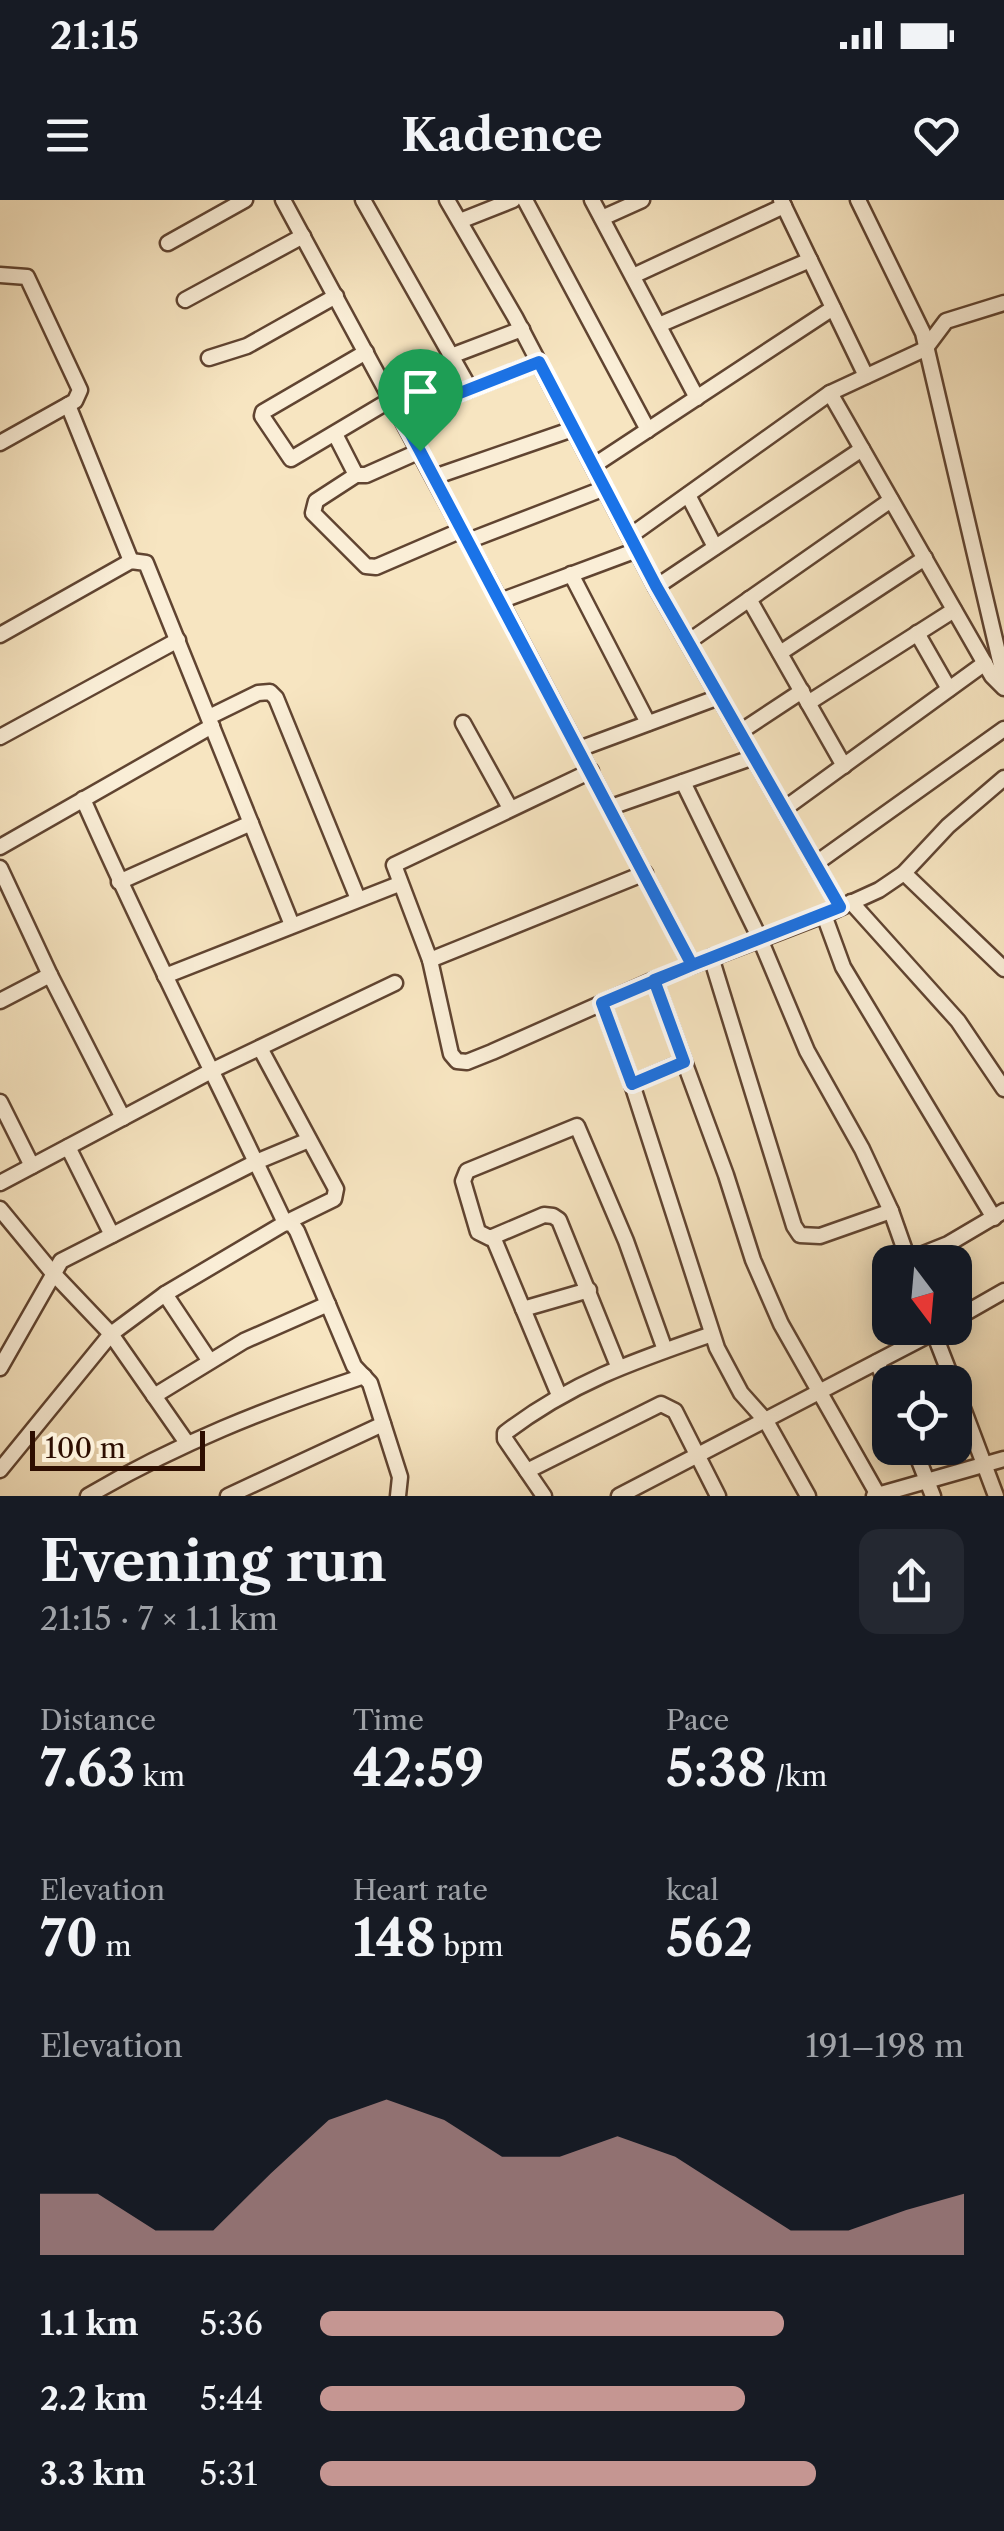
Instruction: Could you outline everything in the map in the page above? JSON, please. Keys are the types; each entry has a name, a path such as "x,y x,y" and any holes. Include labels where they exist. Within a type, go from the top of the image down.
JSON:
{"street":[{"path":"168,243 245,200"},
{"path":"283,200 434,476 692,965"},
{"path":"363,200 470,389"},
{"path":"448,200 522,330 656,586 815,864 845,904 958,1020 1004,1088"},
{"path":"460,221 512,200"},
{"path":"524,200 648,430"},
{"path":"592,200 697,398"},
{"path":"602,218 642,200"},
{"path":"858,200 918,319 1004,678"},
{"path":"633,276 783,203 866,376"},
{"path":"185,300 303,236"},
{"path":"659,326 810,260"},
{"path":"0,275 28,277 80,390 75,402 0,443"},
{"path":"209,358 247,346 336,296"},
{"path":"500,601 571,574 634,543 688,495 830,393 925,348 946,322 1004,304"},
{"path":"593,466 834,308"},
{"path":"452,356 522,330"},
{"path":"366,352 262,414 291,458 392,399"},
{"path":"401,416 539,362"},
{"path":"830,393 985,663 1004,688"},
{"path":"68,406 131,561"},
{"path":"434,476 574,428"},
{"path":"335,434 356,475"},
{"path":"656,586 862,449"},
{"path":"420,451 366,475 356,475 316,500 312,507 313,514 366,566 376,566 605,488"},
{"path":"688,495 715,548"},
{"path":"688,642 891,500"},
{"path":"780,653 925,558"},
{"path":"0,635 131,561 146,563 292,925"},
{"path":"571,574 648,723"},
{"path":"750,599 844,766"},
{"path":"740,732 954,610"},
{"path":"917,634 950,689"},
{"path":"0,737 178,640"},
{"path":"784,809 985,663"},
{"path":"0,847 258,693 270,692 364,897"},
{"path":"579,749 720,696"},
{"path":"464,723 510,808"},
{"path":"815,864 1004,729"},
{"path":"610,808 754,757"},
{"path":"591,771 394,864 395,886 430,960 450,1054 456,1061 466,1062 492,1052 654,980 824,915 904,873 948,826 1004,778"},
{"path":"683,782 760,938 807,1052 862,1149 902,1245"},
{"path":"83,799 119,882 284,1223"},
{"path":"119,882 252,824"},
{"path":"0,868 123,1118"},
{"path":"430,960 645,872"},
{"path":"904,873 1002,967"},
{"path":"165,976 395,886"},
{"path":"824,915 844,967 895,1056 999,1215 946,1245"},
{"path":"711,957 800,1235 820,1236 891,1211"},
{"path":"0,1001 50,976"},
{"path":"654,980 780,1324 876,1495 1004,1459"},
{"path":"0,1183 213,1070 394,983"},
{"path":"602,1003 712,1334 741,1393 766,1422 808,1496"},
{"path":"0,1470 111,1334 166,1294 284,1223 334,1199 336,1189 260,1048"},
{"path":"632,1084 684,1062"},
{"path":"0,1102 32,1166"},
{"path":"618,1366 558,1220 544,1216 483,1237 478,1232 463,1180 467,1170 577,1126 626,1241 664,1350"},
{"path":"0,1368 61,1261 256,1162 310,1140"},
{"path":"68,1147 112,1235"},
{"path":"0,1209 111,1334 188,1443"},
{"path":"284,1223 298,1230 354,1366 364,1376 384,1424 400,1478 395,1494"},
{"path":"493,1236 559,1395"},
{"path":"524,1309 589,1290"},
{"path":"972,1310 1004,1290"},
{"path":"166,1294 209,1360"},
{"path":"154,1396 209,1360 328,1304"},
{"path":"544,1496 505,1433 559,1395 618,1366 712,1334"},
{"path":"619,1496 907,1345"},
{"path":"88,1496 188,1443 272,1406 364,1376"},
{"path":"527,1472 661,1404 675,1411 718,1496"},
{"path":"228,1496 384,1424"},
{"path":"972,1431 996,1496"},
{"path":"922,1465 934,1496"}],"route":[{"path":"420,451 401,416 539,362 656,586 840,907 654,980 684,1062 632,1084 602,1003 654,980 692,965 645,872 420,451"}]}
